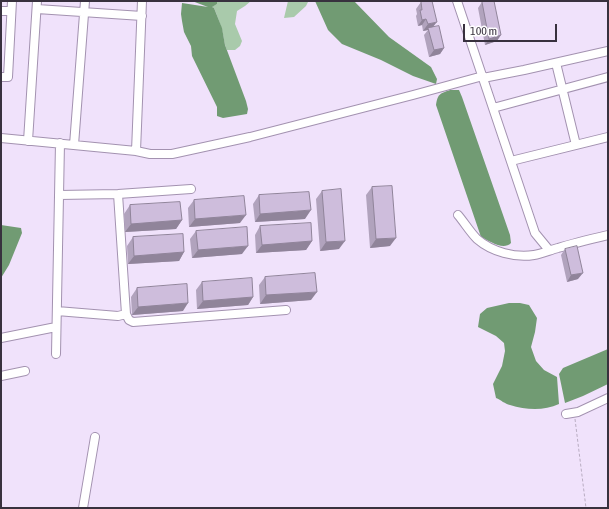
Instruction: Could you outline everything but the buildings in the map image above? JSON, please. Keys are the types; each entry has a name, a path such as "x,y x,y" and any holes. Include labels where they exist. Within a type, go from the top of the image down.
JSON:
{"street":[{"path":"1,77 8,77 12,1"},
{"path":"74,145 85,1"},
{"path":"136,151 142,1"},
{"path":"458,1 535,233 549,250"},
{"path":"28,141 37,5 84,12 142,16"},
{"path":"1,11 11,11"},
{"path":"1,138 136,151 150,154 172,154 250,137 483,77 524,70 608,51"},
{"path":"556,63 576,145"},
{"path":"493,108 608,77"},
{"path":"511,161 608,137"},
{"path":"56,354 60,143"},
{"path":"59,196 191,189"},
{"path":"118,194 126,314 129,320 132,322 286,310"},
{"path":"458,215 476,238 485,245 520,256 536,254 608,235"},
{"path":"57,311 118,316 126,314"},
{"path":"1,338 56,327"},
{"path":"1,376 25,371"},
{"path":"566,414 578,412 608,398"},
{"path":"82,508 94,437"}],"path":[{"path":"574,413 586,508"}],"shaded area":[{"path":"192,1 217,1 217,4 212,7 214,8 222,28 225,45 246,101 248,109 247,114 223,118 217,116 217,107 192,56 191,46 184,32 181,14 182,3 208,7"},
{"path":"217,1 251,1 237,11 235,24 242,41 240,46 235,50 227,50 214,8 211,7 217,4"},
{"path":"288,1 308,2 306,6 294,17 284,18"},
{"path":"315,1 354,1 389,37 431,67 437,79 436,84 413,76 381,60 342,44 328,30"},
{"path":"459,90 462,97 510,235 511,243 508,245 500,246 481,237 436,105 437,99 440,95 443,92"},
{"path":"1,225 21,228 22,233 9,265 1,278"},
{"path":"509,303 529,305 537,318 531,347 536,361 544,370 557,377 559,404 541,409 529,409 516,407 496,398 493,384 502,366 505,351 504,343 496,336 478,327 480,314 487,308"},
{"path":"608,349 608,384 565,403 559,374 563,368"}]}
